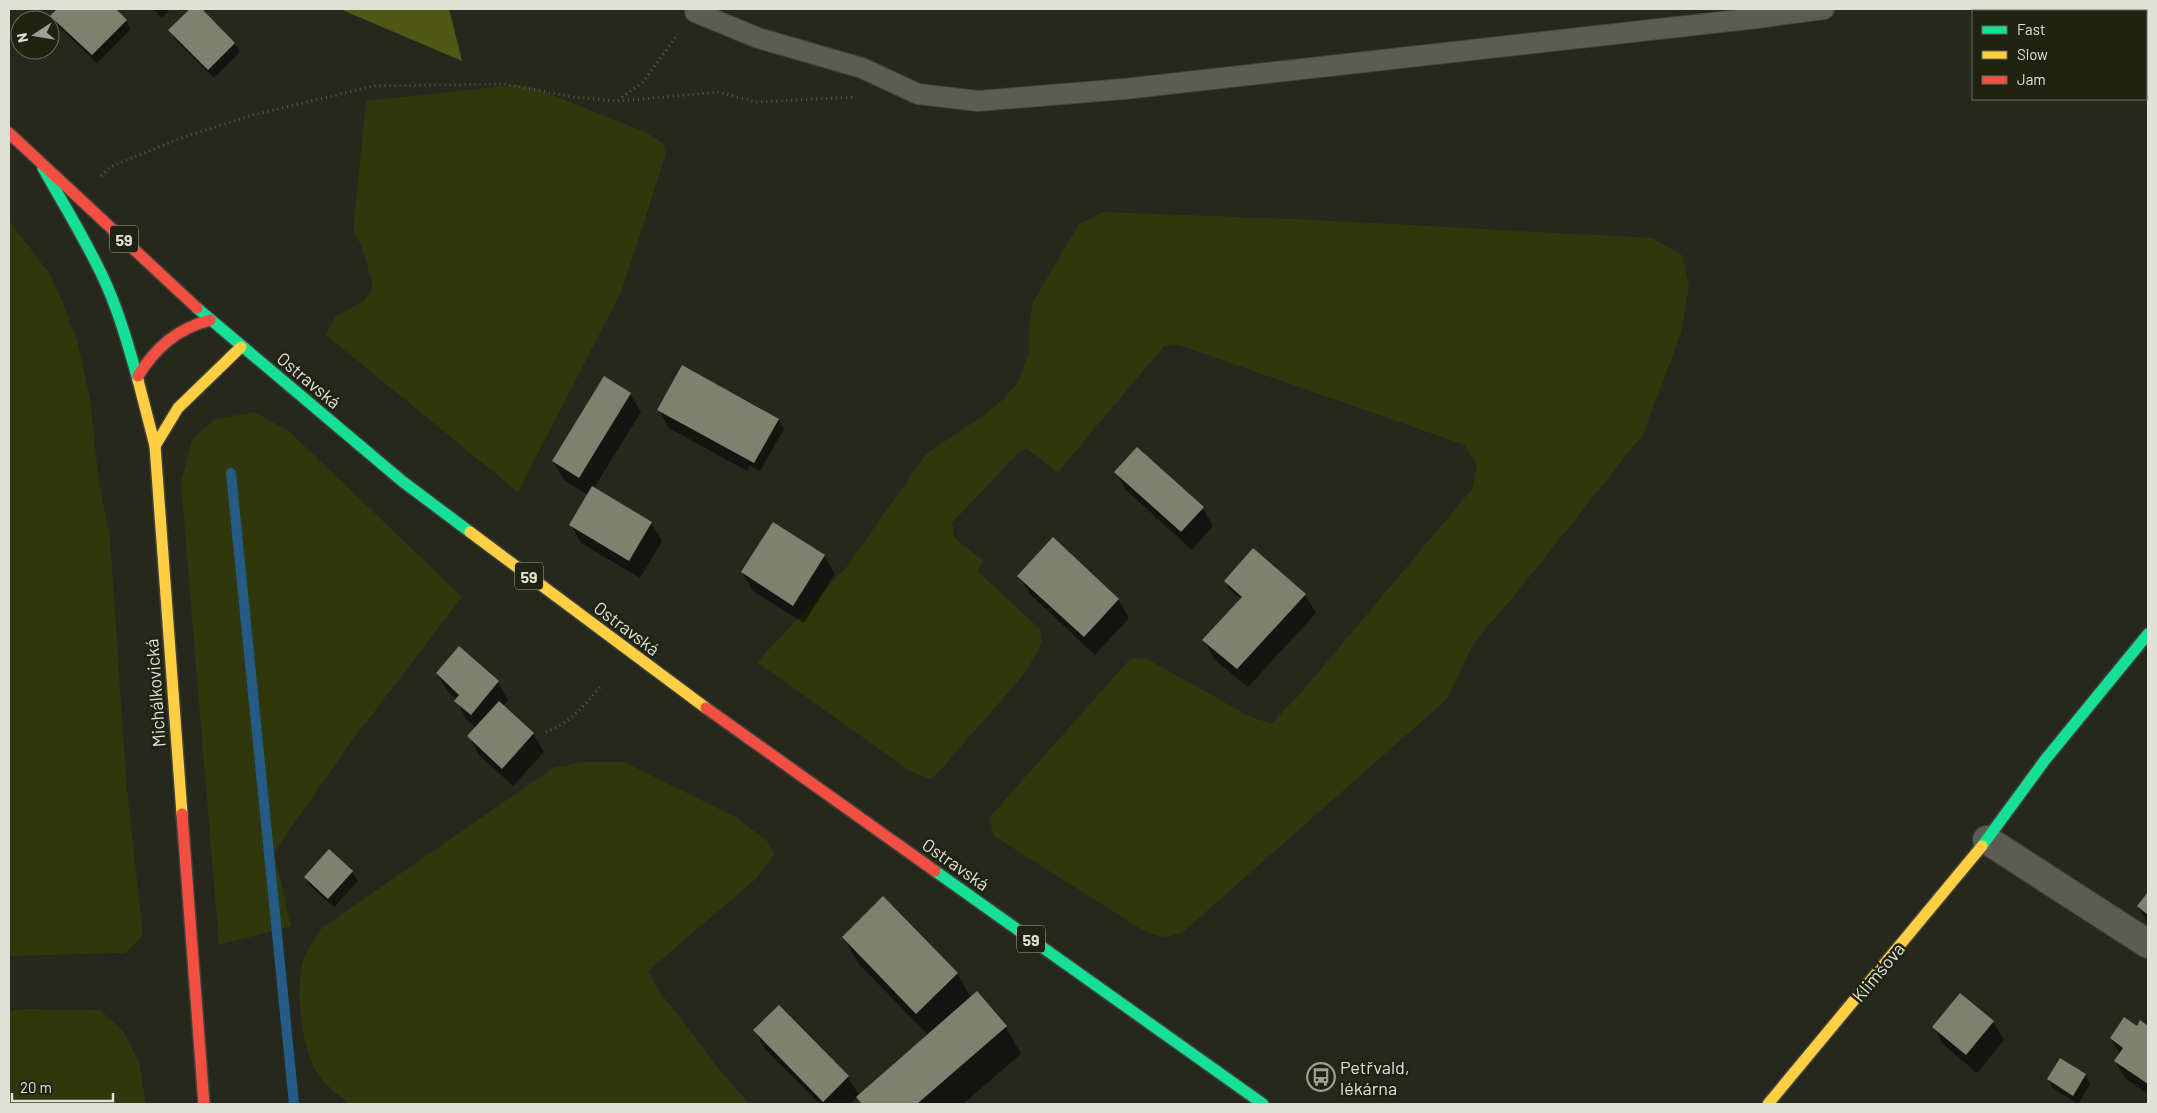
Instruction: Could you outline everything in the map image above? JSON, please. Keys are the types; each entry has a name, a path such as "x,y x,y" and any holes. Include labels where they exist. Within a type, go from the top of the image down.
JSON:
{"street":[{"name":"Ostravská","path":"9,133 210,320 402,481 648,666 1262,1104"},
{"name":"Michálkovická","path":"38,160 96,264 114,302 138,376 155,446 204,1104"},
{"path":"138,376 147,360 173,336 190,324 210,320"},
{"path":"155,446 178,408 242,348"},
{"name":"Klimšova","path":"1768,1104 1987,840 2045,760 2148,634"},
{"path":"1987,840 2148,944"}],"lane":[{"path":"695,12 758,38 862,68 918,94 978,102 1124,89 1824,9"}],"path":[{"path":"617,101 643,82 695,12"},
{"path":"80,198 110,167 178,140 252,115 374,86 504,84 574,97 617,101 719,92 756,102 861,96"},
{"path":"546,732 563,725 575,715 600,687"}],"green space":[{"path":"340,9 449,9 462,61"},
{"path":"515,85 545,92 645,132 663,143 666,154 621,292 518,492 326,335 335,317 365,300 373,285 361,245 353,231 366,101"},
{"path":"1103,212 1316,220 1652,238 1682,255 1689,286 1681,333 1643,434 1523,585 1473,644 1447,699 1183,932 1164,938 1141,929 994,836 989,818 1130,659 1145,658 1249,716 1271,724 1301,693 1472,489 1477,467 1465,445 1176,344 1164,346 1058,472 1027,449 1020,451 952,523 954,537 983,561 977,571 1040,629 1042,643 1025,673 931,779 910,771 757,662 846,568 926,454 984,415 1004,399 1019,381 1029,352 1029,327 1033,302 1079,224"},
{"path":"9,221 50,274 78,344 90,399 99,483 110,537 126,780 143,935 125,953 9,956"},
{"path":"254,412 290,432 462,597 351,742 274,852 291,926 219,945 181,483 192,440 213,420"},
{"path":"584,762 624,762 737,818 767,841 774,854 758,877 648,971 657,988 718,1068 749,1104 348,1103 319,1076 311,1060 303,1033 300,1005 302,965 308,950 322,928 553,768"},
{"path":"26,1009 100,1010 123,1031 139,1063 146,1104 9,1104 9,1011"}],"building":[{"path":"116,9 127,20 92,55 60,25 60,10 56,10"},
{"path":"190,9 202,9 235,43 208,70 168,30"},
{"path":"682,365 779,419 754,463 657,410"},
{"path":"604,376 631,393 579,478 552,461"},
{"path":"1137,447 1204,507 1181,532 1114,472"},
{"path":"592,486 652,522 629,561 569,525"},
{"path":"773,522 825,555 793,606 741,572"},
{"path":"1053,537 1119,599 1084,637 1017,576"},
{"path":"1253,548 1306,594 1237,669 1202,640 1242,597 1224,581"},
{"path":"459,646 499,681 471,715 454,701 459,695 436,673"},
{"path":"499,701 534,733 502,769 467,736"},
{"path":"329,849 353,871 328,899 304,877"},
{"path":"2148,892 2148,915 2137,906"},
{"path":"883,896 958,973 916,1014 842,937"},
{"path":"977,991 1007,1026 917,1104 862,1104 856,1097"},
{"path":"1960,993 1994,1021 1966,1055 1932,1027"},
{"path":"779,1005 849,1076 823,1102 753,1030"},
{"path":"2124,1017 2137,1026 2140,1020 2148,1026 2148,1084 2114,1061 2123,1048 2110,1038"},
{"path":"2060,1058 2086,1074 2073,1096 2047,1079"}],"waterway":[{"path":"231,473 294,1104"}],"traffic: fast":[{"path":"43,168 85,241 107,286 128,344 138,380"},
{"path":"197,308 402,481 470,532"},
{"path":"1982,846 2045,760 2148,634"},
{"path":"935,871 1263,1104"}],"traffic: slow":[{"path":"155,446 178,408 241,347"},
{"path":"138,380 155,446 182,814"},
{"path":"470,532 706,708"},
{"path":"1768,1104 1982,846"}],"traffic: jam":[{"path":"9,133 197,308"},
{"path":"138,376 152,356 168,340 187,328 210,320"},
{"path":"706,708 935,871"},
{"path":"182,814 204,1104"}],"place":[{"name":"Petřvald, lékárna","path":"1321,1077"}]}
